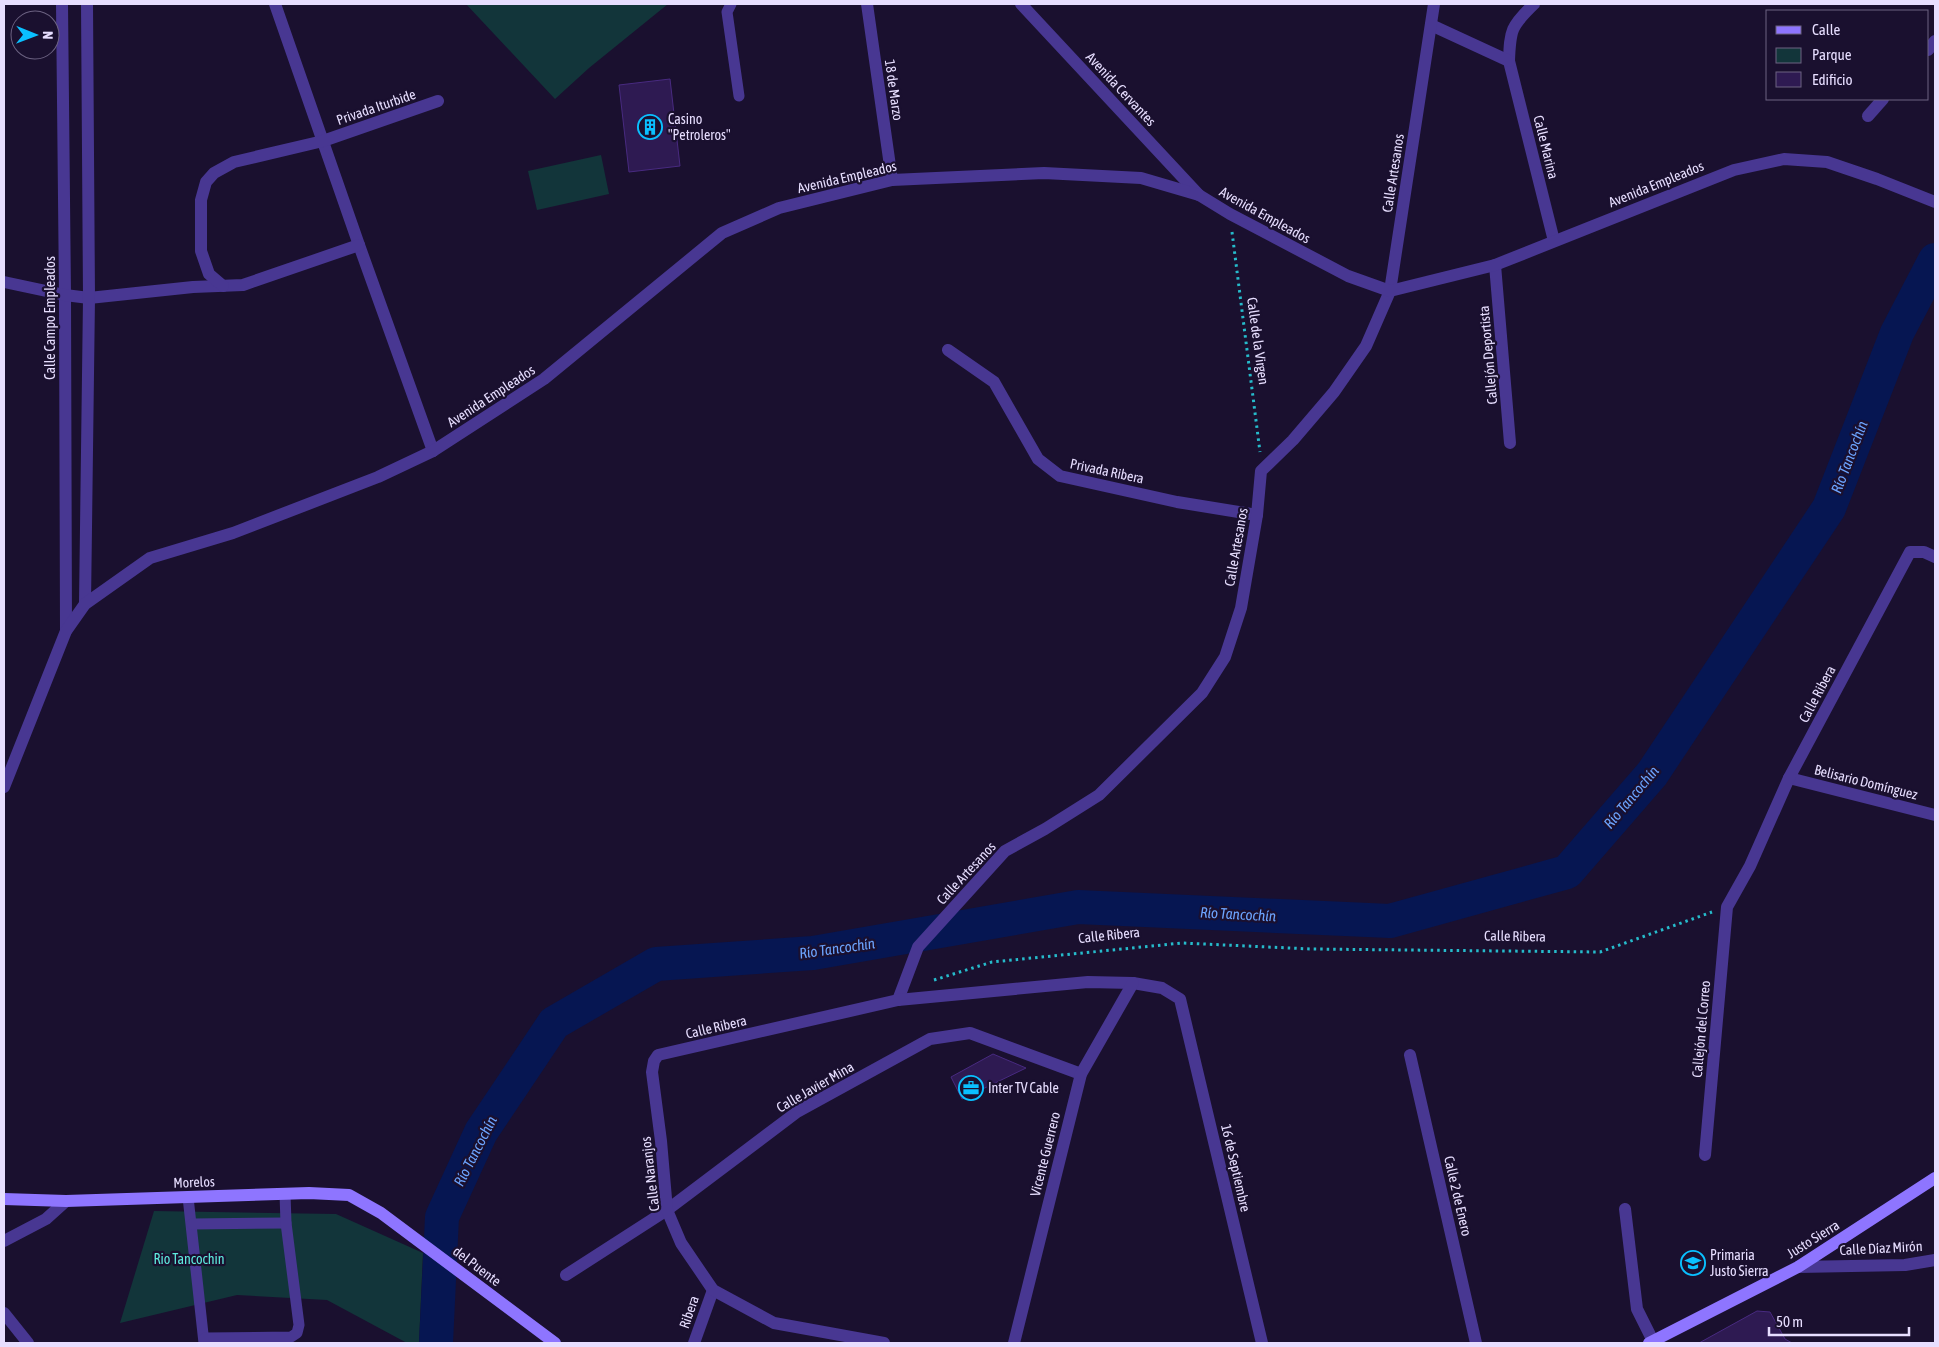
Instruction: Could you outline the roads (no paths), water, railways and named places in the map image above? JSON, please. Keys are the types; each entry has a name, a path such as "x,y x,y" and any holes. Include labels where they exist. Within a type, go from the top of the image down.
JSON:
{"main road":[{"name":"Justo Sierra","path":"1652,1343 1798,1266 1935,1178"},
{"name":"Morelos","path":"4,1199 66,1201 284,1194 350,1195 381,1213"},
{"name":"del Puente","path":"381,1213 555,1343"}],"street":[{"name":"Calle Campo Empleados","path":"62,4 66,631"},
{"path":"85,604 89,298 87,4"},
{"path":"275,4 433,451"},
{"name":"18 de Marzo","path":"867,4 892,180"},
{"name":"Avenida Cervantes","path":"1021,4 1199,195"},
{"name":"Calle Artesanos","path":"898,1000 918,947 1005,851 1045,829 1099,795 1202,693 1224,657 1241,608 1258,515 1261,471 1293,440 1334,392 1366,346 1390,292 1434,4"},
{"name":"Calle Marina","path":"1534,4 1518,19 1510,37 1509,61 1554,241"},
{"path":"1431,25 1509,61"},
{"path":"1868,116 1882,100"},
{"name":"Privada Iturbide","path":"223,286 209,274 201,251 202,200 206,182 214,172 234,162 323,141 438,101"},
{"name":"Avenida Empleados","path":"4,787 66,631 85,604 150,558 233,533 378,477 433,451 544,379 722,233 778,208 892,180 1044,173 1141,178 1199,195 1230,214 1348,276 1390,292 1495,265 1734,170 1784,159 1827,162 1877,178 1935,202"},
{"path":"4,282 89,298 193,287 243,285 359,245"},
{"name":"Callejón Deportista","path":"1495,265 1510,443"},
{"name":"Privada Ribera","path":"948,350 994,382 1038,459 1060,476 1177,502 1258,515"},
{"name":"Calle Ribera","path":"1727,907 1750,866 1789,778 1910,552 1924,552 1935,557"},
{"name":"Belisario Domínguez","path":"1789,778 1935,815"},
{"name":"Callejón del Correo","path":"1705,1154 1727,907"},
{"name":"Calle Ribera","path":"652,1072 654,1061 658,1055 898,1000 1088,982 1133,983 1162,988 1180,999"},
{"name":"Vicente Guerrero","path":"1014,1343 1081,1074 1133,983"},
{"name":"16 de Septiembre","path":"1180,999 1262,1343"},
{"name":"Calle Javier Mina","path":"566,1275 667,1210 797,1112 930,1039 970,1033 1081,1074"},
{"name":"Calle 2 de Enero","path":"1410,1055 1476,1343"},
{"name":"Calle Naranjos","path":"652,1072 667,1210 681,1243 713,1290 774,1324 884,1343"},
{"path":"4,1241 46,1219 66,1201"},
{"path":"1626,1209 1637,1309 1652,1343"},
{"name":"Calle Díaz Mirón","path":"1798,1266 1905,1265 1935,1260"},
{"name":"Ribera","path":"694,1343 713,1290"},
{"path":"4,1313 26,1342"}],"lane":[{"path":"731,4 727,12 739,96"},
{"path":"188,1197 205,1341 291,1338 297,1333 299,1325 284,1194"},
{"path":"192,1224 286,1223"}],"waterway":[{"name":"Río Tancochín","path":"436,1343 442,1217 481,1132 554,1023 656,964 813,953 1078,907 1390,921 1567,872 1652,774 1829,508 1897,333 1935,260"}],"place":[{"name":"Casino \"Petroleros\"","path":"650,127"},
{"name":"Inter TV Cable","path":"971,1088"},
{"name":"Primaria Justo Sierra","path":"1693,1263"}],"park label":[{"name":"Rio Tancochin","path":"189,1259"}]}
